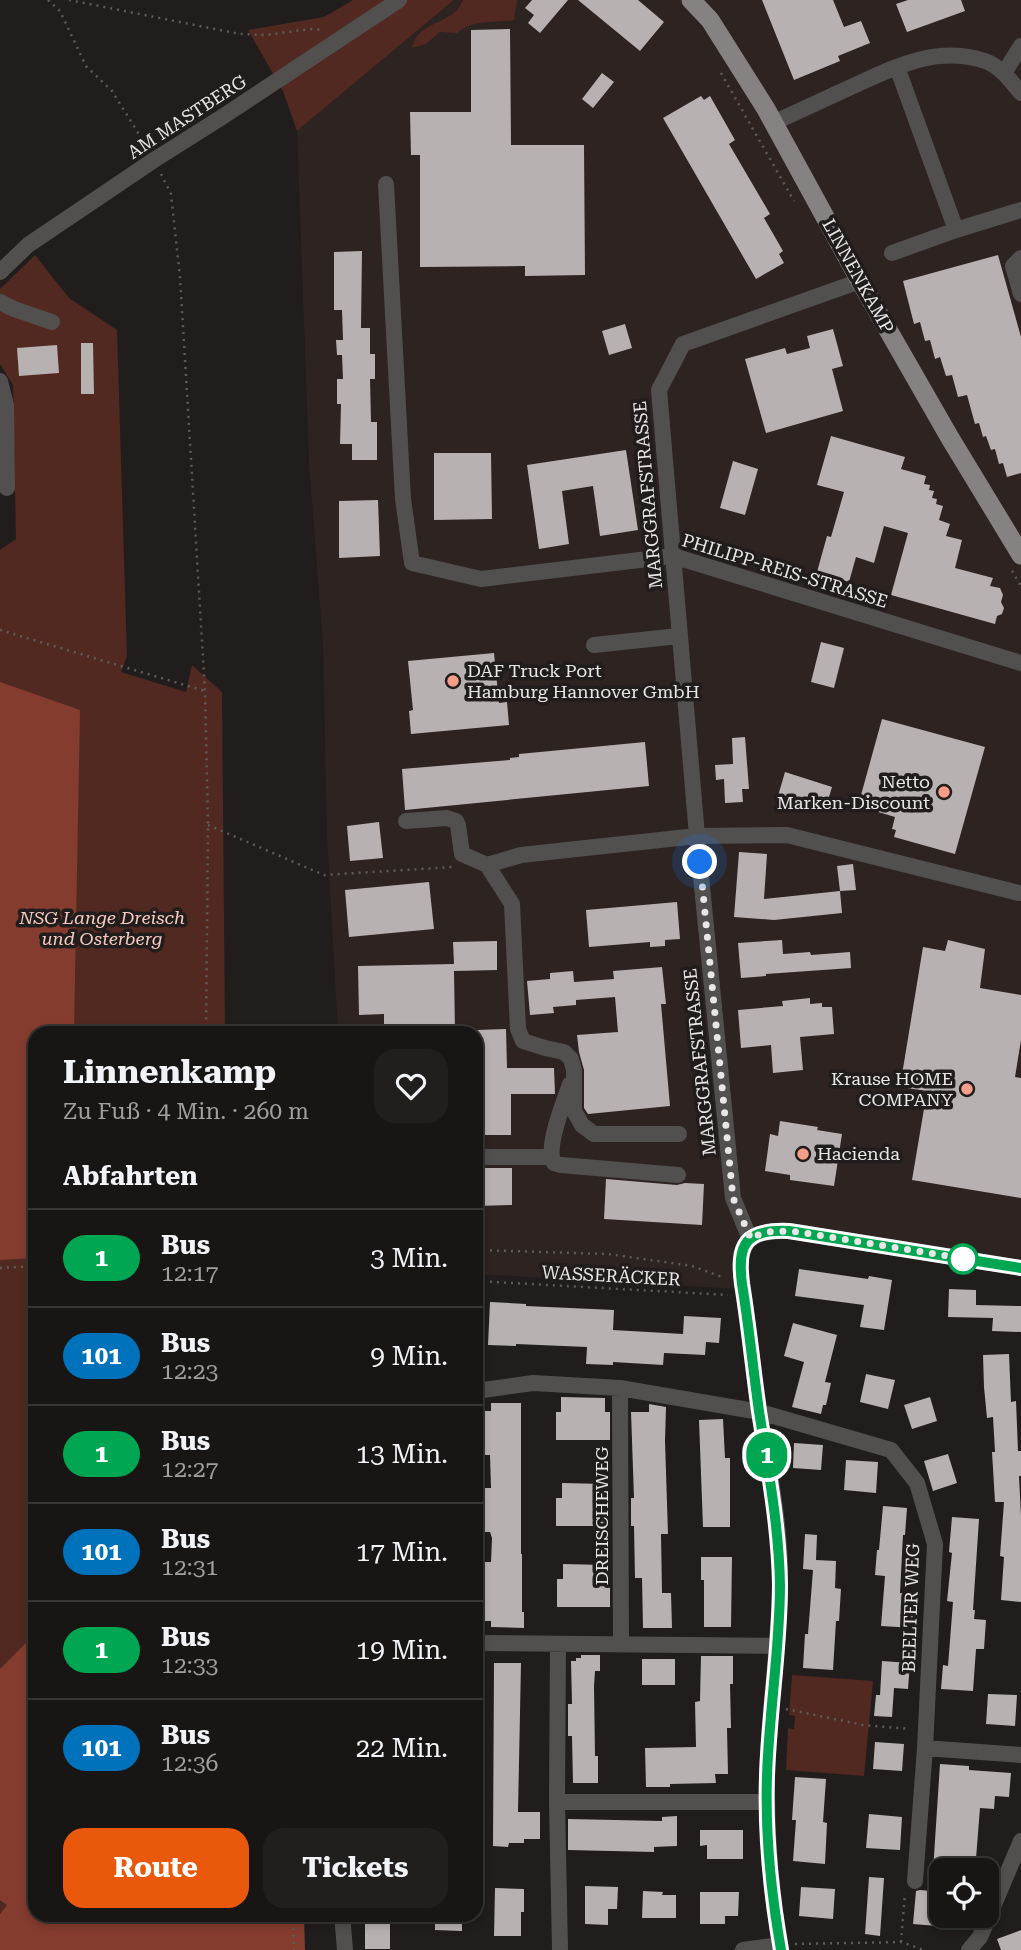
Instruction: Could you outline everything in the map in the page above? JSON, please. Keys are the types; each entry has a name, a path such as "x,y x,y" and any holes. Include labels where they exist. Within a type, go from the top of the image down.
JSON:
{"main road":[{"name":"LINNENKAMP","path":"691,0 710,20 773,123 950,438 1021,555"}],"street":[{"name":"AM MASTBERG","path":"0,272 28,245 399,0"},
{"path":"1004,73 1021,46"},
{"path":"773,123 897,66 935,56 957,56 987,62 1004,73 1021,93"},
{"path":"897,66 956,230"},
{"name":"PHILIPP-REIS-STRASSE","path":"386,184 403,499 412,563 481,579 673,556 1021,663"},
{"path":"892,253 1021,210"},
{"path":"1021,258 1013,266 1021,293"},
{"name":"MARGGRAFSTRASSE","path":"751,1239 733,1198 697,836 659,390 683,344 860,281"},
{"path":"0,302 52,322"},
{"path":"0,382 6,405 7,488"},
{"path":"594,646 679,636"},
{"path":"407,821 454,819 458,825 462,854 487,865 512,904 518,1030 523,1041 564,1052 571,1059 574,1070 574,1111 582,1125 594,1135 679,1134"},
{"path":"487,865 521,855 697,836 788,835 1019,893"},
{"path":"574,1070 556,1126 551,1157 554,1163 678,1175"},
{"path":"483,1157 551,1157"},
{"path":"743,1950 781,1947 771,1884 767,1801 780,1601 779,1553 773,1490 743,1290 741,1256 744,1245 758,1234 770,1231 798,1232 1021,1268"},
{"name":"BEELTER WEG","path":"483,1390 533,1383 620,1388 760,1412 891,1450 917,1483 935,1544 925,1748 915,1881"},
{"name":"DREISCHEWEG","path":"620,1388 621,1644"},
{"path":"483,1643 777,1646"},
{"path":"558,1644 560,1950"},
{"path":"925,1748 1021,1755"},
{"path":"557,1802 767,1801"},
{"path":"969,1950 980,1937 1021,1841"},
{"path":"343,1922 345,1950"}],"path":[{"path":"48,0 60,11 86,66 112,91 154,160 170,194 180,276 205,691 208,824 206,1026"},
{"path":"69,0 240,34 266,35 310,29 352,32"},
{"path":"0,630 205,691"},
{"path":"208,824 324,875 487,865"},
{"path":"483,1250 608,1254 692,1266 743,1290"},
{"path":"0,1268 28,1266"},
{"name":"WASSERÄCKER","path":"483,1281 743,1290"},
{"path":"772,1707 863,1725 926,1730"},
{"path":"901,1942 905,1887 915,1881"},
{"path":"293,1922 294,1950"},
{"path":"781,1947 901,1942 924,1950"}],"shaded area":[{"path":"454,0 1021,0 1021,1262 806,1228 744,1238 740,1289 483,1274 483,1026 338,1026 327,837 323,645 309,463 297,131"},
{"path":"0,682 80,710 74,1026 28,1026 28,1258 0,1260"},
{"path":"26,1643 28,1922 304,1922 305,1950 0,1950 0,1914 7,1905 0,1900 0,1669"}],"green space":[{"path":"353,0 454,0 297,131 283,91 248,30 324,17"},
{"path":"463,0 517,0 514,20 470,25 457,33 440,32 426,44 412,48 424,29 451,15"},
{"name":"NSG Lange Dreisch und Osterberg","path":"35,255 69,298 117,330 127,656 121,672 186,692 192,665 222,692 225,1026 28,1026 28,1921 0,1950 0,550 16,539 13,385 0,364 0,289"},
{"path":"792,1675 873,1681 864,1776 786,1770 788,1728 794,1729 795,1716 789,1715"}],"building":[{"path":"532,0 568,0 540,33 528,23 534,15 525,8"},
{"path":"578,0 638,0 664,22 640,51"},
{"path":"762,0 833,0 844,27 861,21 870,43 838,56 840,61 794,80"},
{"path":"908,0 961,0 965,11 907,32 896,4"},
{"path":"510,29 511,145 584,145 585,275 525,276 525,266 420,267 420,155 411,155 410,112 471,112 471,30"},
{"path":"602,73 614,82 593,108 582,99"},
{"path":"701,96 704,100 710,96 735,140 729,144 770,214 764,218 783,251 779,254 784,263 756,279 663,118"},
{"path":"362,251 361,328 370,328 370,354 375,354 375,379 370,379 371,422 377,422 377,460 352,460 352,444 340,444 341,404 337,404 337,379 343,379 342,355 337,355 336,340 343,340 342,310 334,310 334,252"},
{"path":"998,255 1021,337 1021,473 1007,477 1003,463 999,464 995,449 991,450 986,436 983,437 979,423 975,424 967,395 958,397 952,375 946,376 940,357 935,359 930,340 925,341 920,322 914,324 903,281"},
{"path":"625,324 632,348 609,355 602,331"},
{"path":"833,329 843,366 832,369 843,411 766,433 745,359 785,348 787,354 810,348 807,336"},
{"path":"81,343 93,343 94,394 81,394"},
{"path":"57,345 59,373 19,376 17,348"},
{"path":"831,436 905,457 901,469 926,476 924,484 930,485 929,490 934,491 932,498 937,499 936,504 943,506 939,520 950,524 946,536 962,540 955,568 993,578 990,586 1000,588 1004,608 1002,614 997,616 995,624 891,595 908,533 884,526 874,563 856,557 849,582 817,572 844,492 817,485"},
{"path":"626,450 638,530 600,536 593,486 562,491 569,544 539,549 527,465"},
{"path":"434,453 491,453 492,519 434,520"},
{"path":"733,461 758,469 745,515 720,508"},
{"path":"378,500 380,556 339,558 339,501"},
{"path":"821,642 844,648 834,688 811,682"},
{"name":"DAF Truck Port Hamburg Hannover GmbH","path":"494,653 499,703 507,702 509,725 411,734 409,711 413,710 408,661"},
{"path":"882,719 985,747 955,854 894,837 896,830 892,829 895,817 858,806"},
{"path":"745,737 749,789 742,789 743,802 725,803 724,779 716,780 715,765 733,764 732,738"},
{"path":"645,742 649,786 405,810 402,769 510,760 519,757 519,754"},
{"path":"785,772 832,787 825,810 778,796"},
{"path":"379,822 383,858 350,861 347,826"},
{"path":"739,852 767,854 764,899 840,891 842,913 774,920 734,917"},
{"path":"853,864 856,890 840,891 837,866"},
{"path":"429,882 434,929 349,937 345,890"},
{"path":"677,902 680,939 665,940 665,946 650,947 650,942 589,947 586,910"},
{"path":"782,940 783,954 850,952 851,968 741,978 738,943"},
{"name":"Krause HOME COMPANY","path":"948,940 985,949 980,988 1021,995 1021,1040 1015,1077 1021,1078 1021,1198 912,1180 927,1091 900,1087 923,947 945,951"},
{"path":"497,941 497,970 454,971 455,1026 384,1026 384,1014 359,1015 358,966 454,964 453,942"},
{"path":"662,967 666,1004 661,1004 670,1106 588,1114 584,1108 584,1070 577,1035 618,1032 615,997 576,1000 576,1005 553,1007 554,1013 530,1015 527,981 550,979 550,973 573,971 574,982 614,979 613,971"},
{"path":"810,998 810,1004 822,1003 822,1007 832,1007 834,1034 800,1037 803,1070 773,1073 771,1045 741,1048 738,1010 783,1006 782,1001"},
{"path":"506,1029 507,1068 554,1068 555,1094 511,1094 511,1135 483,1135 483,1030"},
{"path":"780,1121 842,1134 834,1186 790,1180 790,1175 765,1171 770,1134 778,1136"},
{"path":"483,1168 512,1168 512,1205 483,1206"},
{"path":"606,1179 677,1185 704,1184 702,1225 604,1219"},
{"path":"799,1269 892,1280 884,1330 860,1327 864,1305 795,1296"},
{"path":"949,1289 976,1290 976,1305 1021,1306 1021,1332 992,1331 993,1318 948,1317"},
{"path":"490,1302 614,1310 613,1330 683,1334 684,1316 721,1318 719,1343 706,1342 705,1355 664,1353 663,1365 613,1362 613,1365 586,1364 587,1347 488,1345"},
{"path":"793,1323 837,1335 825,1382 831,1383 821,1414 792,1407 804,1362 784,1356"},
{"path":"1009,1354 1011,1402 1016,1401 1018,1451 1021,1451 1021,1602 1001,1600 1004,1557 1000,1556 1004,1502 995,1502 993,1417 987,1418 984,1387 983,1355"},
{"path":"866,1374 895,1380 888,1409 860,1402"},
{"path":"561,1397 605,1398 605,1412 610,1412 610,1440 556,1440 556,1412 561,1412"},
{"path":"930,1397 937,1421 912,1429 904,1405"},
{"path":"491,1403 521,1403 524,1628 491,1627 491,1621 483,1621 483,1562 491,1562 492,1538 490,1532 483,1532 483,1488 491,1488 490,1455 483,1455 483,1411 491,1411"},
{"path":"649,1404 666,1407 668,1534 661,1534 662,1593 671,1593 672,1628 643,1628 642,1578 635,1578 634,1526 631,1526 631,1498 634,1498 631,1412 649,1412"},
{"path":"723,1419 725,1458 730,1458 730,1527 703,1527 699,1420"},
{"path":"794,1443 823,1445 821,1470 793,1468"},
{"path":"948,1454 957,1483 933,1491 924,1461"},
{"path":"846,1460 878,1462 876,1493 844,1490"},
{"path":"562,1483 605,1484 606,1498 610,1498 610,1526 556,1526 556,1498 562,1498"},
{"path":"883,1506 907,1508 900,1593 916,1594 914,1628 881,1626 885,1576 875,1575"},
{"path":"952,1517 979,1519 973,1610 974,1619 986,1620 984,1649 976,1649 973,1691 941,1689 943,1665 948,1666 953,1602 947,1601 952,1553 949,1552"},
{"path":"805,1534 817,1535 816,1560 836,1561 835,1588 841,1589 833,1670 803,1668 813,1570 803,1569"},
{"path":"701,1557 732,1557 731,1627 704,1627"},
{"path":"563,1564 606,1565 607,1579 610,1579 610,1607 557,1607 557,1579 563,1579"},
{"path":"581,1655 600,1655 600,1671 595,1671 594,1686 598,1783 573,1783 568,1704 572,1704 571,1661 581,1658"},
{"path":"701,1656 733,1656 733,1684 730,1684 731,1728 727,1728 728,1774 715,1774 716,1783 646,1787 645,1748 696,1747 695,1702 700,1701"},
{"path":"642,1659 675,1659 675,1685 642,1685"},
{"path":"882,1661 910,1663 908,1689 894,1688 892,1717 874,1716 876,1695 880,1695"},
{"path":"494,1663 521,1663 518,1812 540,1812 540,1839 524,1839 524,1843 509,1843 508,1847 493,1846"},
{"path":"988,1694 1017,1695 1015,1726 986,1724"},
{"path":"875,1742 904,1744 902,1771 873,1769"},
{"path":"940,1764 969,1766 969,1770 1011,1773 1009,1797 995,1796 994,1809 980,1808 976,1858 934,1858"},
{"path":"795,1777 826,1779 823,1822 827,1823 825,1864 793,1861"},
{"path":"869,1814 902,1817 900,1850 866,1848"},
{"path":"677,1816 677,1846 654,1847 654,1852 568,1850 568,1819 662,1821 662,1817"},
{"path":"700,1830 743,1830 743,1859 707,1859 707,1845 700,1846"},
{"path":"869,1877 884,1878 880,1936 865,1934"},
{"path":"585,1886 618,1887 617,1909 608,1909 608,1925 585,1924"},
{"path":"801,1887 835,1889 833,1919 799,1916"},
{"path":"495,1888 524,1889 521,1936 494,1936"},
{"path":"643,1891 676,1895 676,1918 642,1918"},
{"path":"916,1891 929,1891 929,1925 913,1924"},
{"path":"700,1892 739,1892 738,1916 725,1916 725,1924 700,1924"},
{"path":"365,1922 390,1922 390,1949 365,1949"},
{"path":"435,1922 462,1922 462,1931 435,1930"},
{"path":"1021,1930 1021,1950 1001,1950 997,1939"}],"bus line":[{"name":"1","path":"781,1950 771,1884 767,1801 779,1613 779,1553 773,1490 742,1284 742,1250 747,1242 758,1234 789,1231 1021,1268"}],"place":[{"name":"DAF Truck Port Hamburg Hannover GmbH","path":"453,681"},
{"name":"Netto Marken-Discount","path":"944,792"},
{"name":"Krause HOME COMPANY","path":"967,1089"},
{"name":"Hacienda","path":"803,1154"}],"route":[{"path":"700,862 733,1198 751,1239 770,1231 798,1232 973,1260 963,1259"}]}
